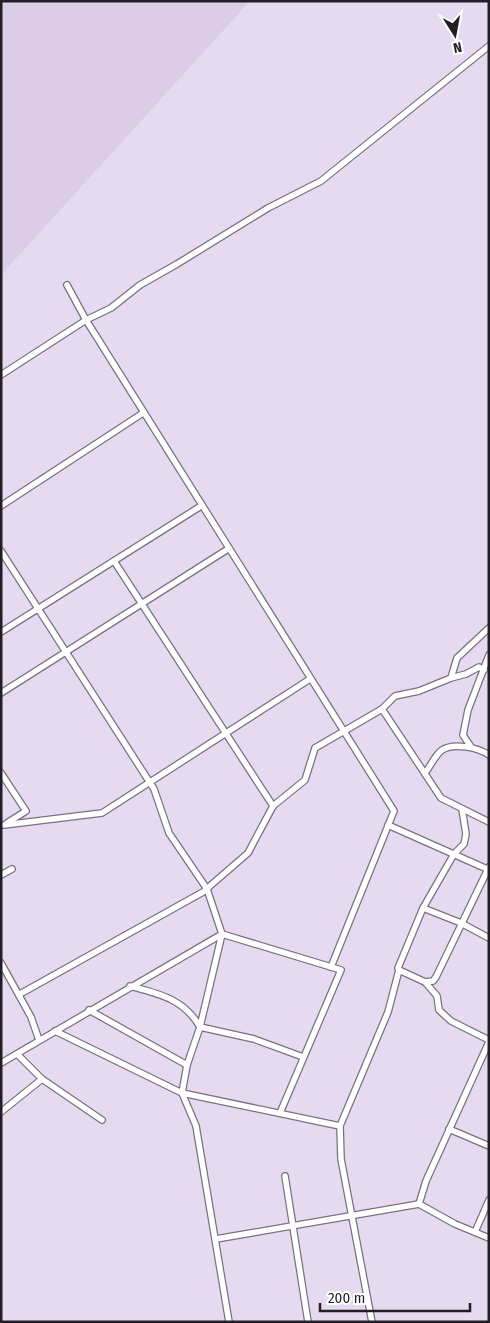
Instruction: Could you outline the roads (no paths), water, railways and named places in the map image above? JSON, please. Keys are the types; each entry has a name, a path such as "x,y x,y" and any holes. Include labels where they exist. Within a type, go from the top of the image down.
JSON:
{"street":[{"path":"1,375 86,320 104,312 140,284 177,264 268,208 321,181 489,46"},
{"path":"67,285 86,320 201,506 394,811 331,967"},
{"path":"1,506 144,413"},
{"path":"1,632 201,506"},
{"path":"1,693 228,549"},
{"path":"1,551 37,610 149,782 169,833 207,889 222,934 200,1027 187,1065 182,1093 196,1126 229,1322"},
{"path":"114,561 273,806"},
{"path":"451,678 457,658 489,628"},
{"path":"471,747 463,735 468,710 489,655"},
{"path":"20,994 207,889 248,853 273,806 305,780 315,748 382,709 395,696 419,691 466,674 479,667 484,670"},
{"path":"3,826 102,813 310,679"},
{"path":"382,709 441,798 489,822"},
{"path":"425,773 441,750 471,747 489,754"},
{"path":"1,773 26,811 3,826"},
{"path":"372,1322 341,1159 340,1126 388,1012 399,964 423,908 454,854 464,844 466,834 462,809"},
{"path":"388,824 488,868 436,977 433,981 425,982"},
{"path":"1,875 12,868"},
{"path":"423,908 461,923 489,938"},
{"path":"1,1063 88,1010 222,934 341,970 280,1114"},
{"path":"1,963 32,1017 40,1040"},
{"path":"399,970 425,982 435,992 439,1010 447,1018 489,1041 449,1129 419,1204"},
{"path":"130,986 156,993 183,1006 192,1012 200,1027 254,1039 303,1057"},
{"path":"88,1010 187,1065"},
{"path":"55,1031 182,1093 340,1126"},
{"path":"17,1054 42,1079 102,1120"},
{"path":"1,1112 42,1079"},
{"path":"449,1129 489,1146"},
{"path":"285,1176 291,1226 308,1322"},
{"path":"475,1232 489,1200"},
{"path":"216,1239 419,1204 455,1224 489,1238"}]}
